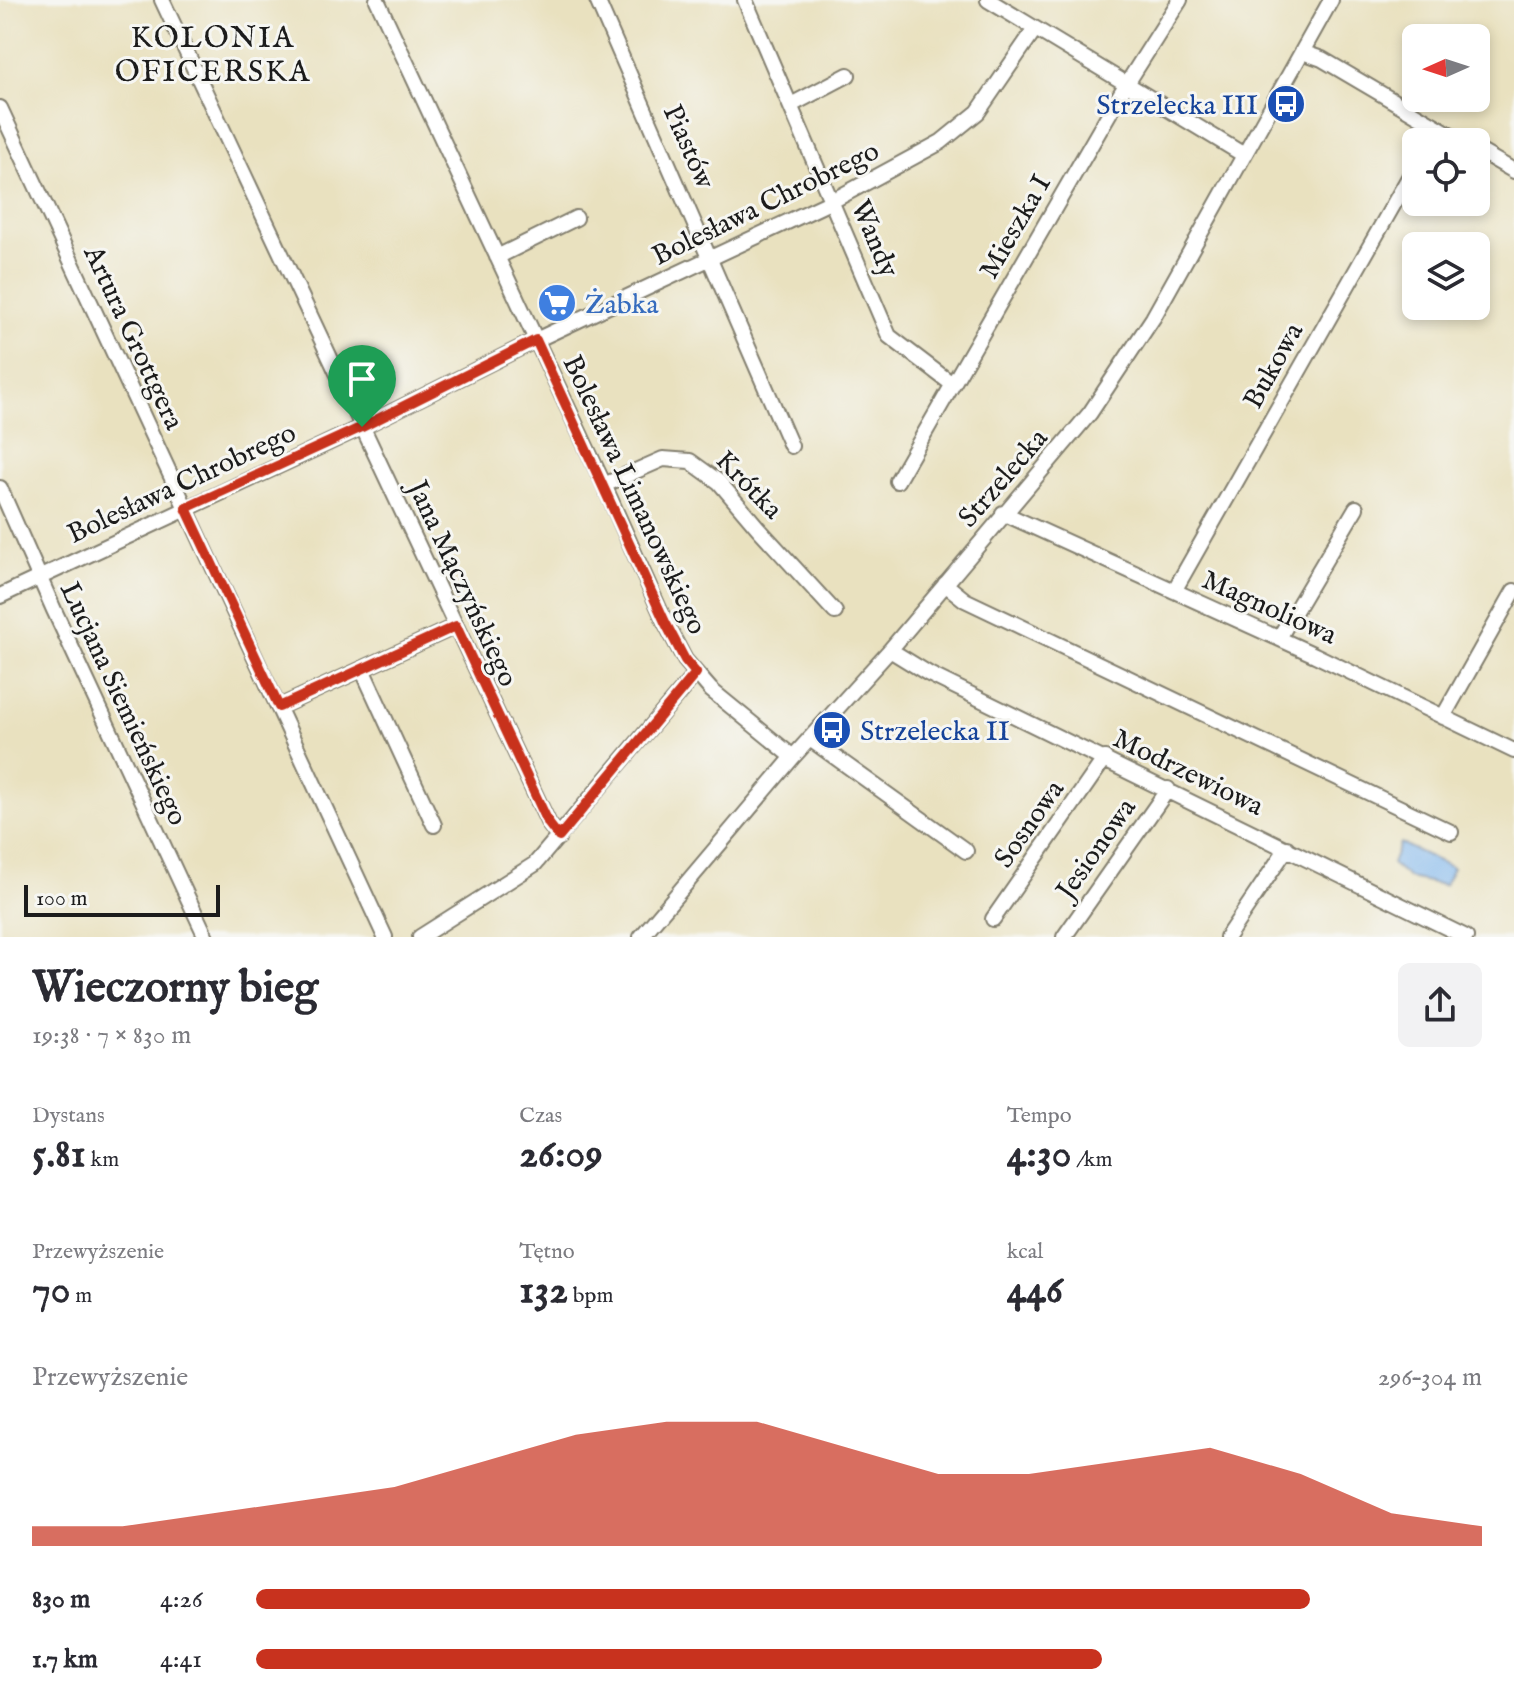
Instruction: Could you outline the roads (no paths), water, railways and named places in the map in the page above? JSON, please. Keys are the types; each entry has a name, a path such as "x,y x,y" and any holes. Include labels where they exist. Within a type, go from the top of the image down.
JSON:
{"street":[{"name":"Jana Mączyńskiego","path":"162,0 549,824 559,837"},
{"name":"Bolesława Limanowskiego","path":"377,0 685,660 711,690 793,757"},
{"name":"Piastów","path":"597,0 791,446"},
{"path":"988,0 1244,155"},
{"name":"Strzelecka","path":"641,937 1090,413 1153,318 1331,0"},
{"name":"Wandy","path":"748,1 889,336 952,384"},
{"name":"Mieszka I","path":"897,481 1178,1"},
{"name":"Bolesława Chrobrego","path":"0,596 362,427 536,340 832,201 941,142 978,112 1035,29"},
{"path":"1302,52 1322,59 1438,128"},
{"path":"791,105 848,75"},
{"name":"Artura Grottgera","path":"0,108 385,937"},
{"path":"1490,157 1514,171"},
{"name":"Bukowa","path":"1174,591 1402,190"},
{"path":"497,257 576,218"},
{"name":"Krótka","path":"604,485 663,459 690,461 719,482 835,612"},
{"name":"Lucjana Siemieńskiego","path":"0,488 206,937"},
{"path":"1279,638 1356,508"},
{"name":"Magnoliowa","path":"1003,513 1279,638 1514,751"},
{"path":"945,584 965,600 1451,832"},
{"path":"1443,717 1514,591"},
{"path":"279,707 456,626"},
{"name":"Modrzewiowa","path":"890,650 929,674 1466,937"},
{"path":"362,669 434,825"},
{"path":"420,937 535,864 696,673"},
{"path":"810,739 966,851"},
{"name":"Sosnowa","path":"993,919 1105,758"},
{"name":"Jesionowa","path":"1064,937 1168,789"},
{"path":"1227,937 1287,848"}],"water":[{"path":"1400,843 1453,868 1444,885 1409,878 1392,864"}],"place":[{"name":"Strzelecka III","path":"1286,104"},
{"name":"Żabka","path":"557,303"},
{"name":"Strzelecka II","path":"832,730"}],"district":[{"name":"KOLONIA OFICERSKA","path":"213,54"}]}
